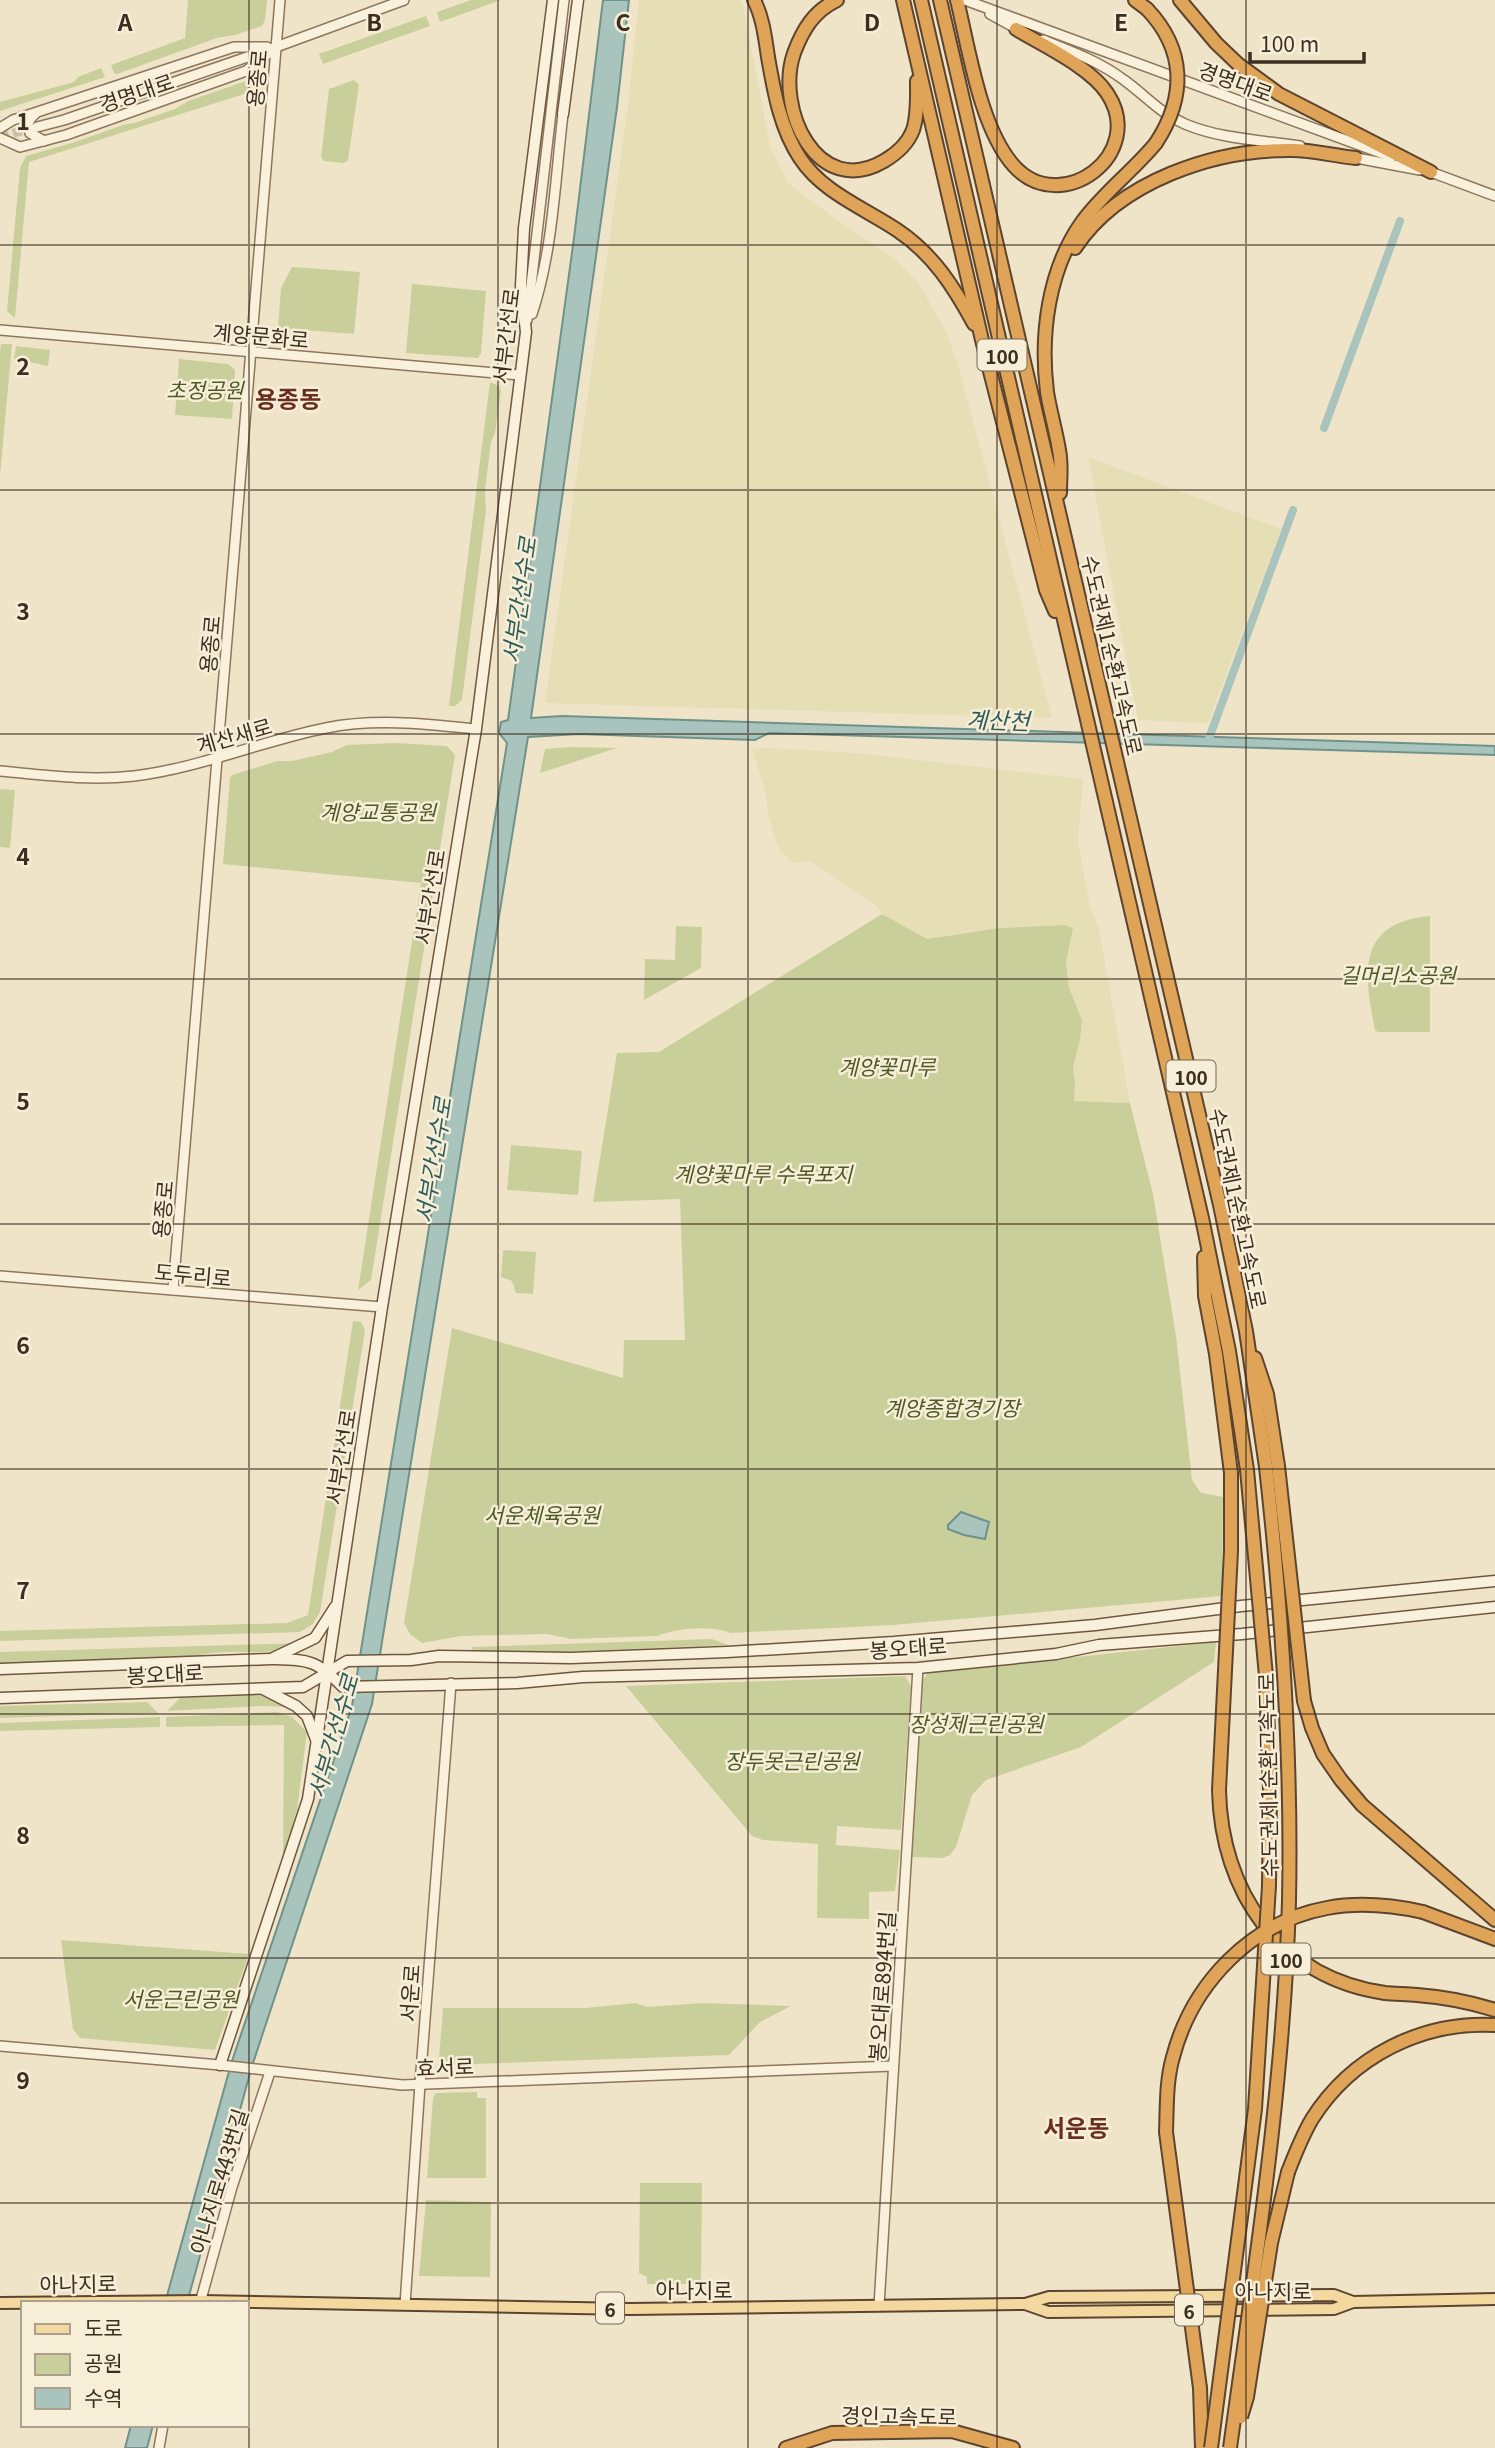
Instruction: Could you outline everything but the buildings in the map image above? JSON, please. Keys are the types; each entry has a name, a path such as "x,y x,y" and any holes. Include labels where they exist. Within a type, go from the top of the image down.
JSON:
{"highway":[{"path":"754,0 763,25 781,118 800,159 830,188 920,247 962,300 982,340"},
{"path":"837,0 819,10 806,25 792,58 789,78 792,114 799,130 807,145 831,165 848,170 863,170 894,155 904,145 913,130 917,110 917,57"},
{"path":"903,0 982,340 1046,590 1069,646"},
{"name":"수도권제1순환고속도로","path":"921,0 1202,1218 1229,1351 1247,1470 1266,1675 1270,1792 1269,1886 1255,2109 1211,2448"},
{"name":"수도권제1순환고속도로","path":"940,0 1220,1205 1272,1467 1285,1674 1289,1901 1275,2122 1231,2448"},
{"path":"962,0 976,79 994,133 1015,167 1027,177 1040,182 1070,183 1098,171 1107,161 1116,138 1114,105 1107,92 1083,69 1016,29"},
{"path":"1060,514 1060,453 1047,393 1044,345 1048,307 1056,278 1068,245 1082,221 1156,144 1172,111 1177,91 1176,59 1169,39 1147,9 1135,0"},
{"path":"1180,0 1216,43 1238,64 1279,94 1431,172"},
{"path":"1056,278 1083,236 1099,219 1127,198 1175,172 1216,158 1262,151 1316,152 1356,158"},
{"path":"1202,1218 1205,1296 1216,1354 1231,1473 1230,1575 1219,1818 1224,1846 1233,1871 1241,1890 1279,1943 1304,1963 1332,1978 1384,1993 1444,1998 1491,2009"},
{"path":"1272,1467 1301,1683 1312,1728 1324,1754 1362,1805 1495,1920"},
{"path":"1202,2448 1199,2376 1166,2132 1172,2059 1183,2027 1203,1989 1232,1956 1263,1934 1295,1916 1328,1908 1363,1904 1395,1906 1423,1912 1495,1939"},
{"path":"1231,2448 1247,2397 1279,2202 1292,2161 1313,2117 1356,2070 1384,2050 1412,2035 1470,2024 1495,2025"},
{"name":"경인고속도로","path":"786,2448 832,2432 953,2431 1013,2448"}],"main road":[{"path":"526,332 521,286 524,228 553,0"},
{"path":"563,114 578,0"},
{"name":"서부간선로","path":"224,2066 303,1819 317,1743 382,1307 476,729 526,332"},
{"name":"봉오대로","path":"0,1699 303,1687 347,1661 393,1661 439,1656 571,1658 894,1642 1095,1625 1495,1581"},
{"path":"271,1659 315,1638 338,1601"},
{"path":"1297,1601 1289,1606 1286,1616 1287,1622 1300,1628"},
{"name":"봉오대로","path":"0,1669 308,1660 327,1672 343,1687 918,1668 1056,1654 1099,1645 1300,1628 1495,1607"},
{"path":"258,1687 296,1706 307,1716 317,1743"},
{"name":"아나지로","path":"248,2303 630,2309 1025,2304 1049,2297 1334,2295 1353,2302 1495,2299"},
{"name":"아나지로","path":"0,2303 21,2303"}],"street":[{"name":"용종로","path":"173,1290 280,0"},
{"name":"경명대로","path":"37,127 276,47 404,0"},
{"name":"서부간선로","path":"526,332 564,0"},
{"name":"경명대로","path":"962,0 1495,196"},
{"path":"962,0 1016,29 1102,66 1123,79 1164,113 1203,131 1327,150 1431,172"},
{"name":"경명대로","path":"0,128 13,120 234,47 276,47"},
{"name":"경명대로","path":"0,138 20,147 66,135 246,71 276,47"},
{"path":"36,113 27,125 30,133 44,141"},
{"path":"526,332 539,292 547,247 563,114"},
{"name":"계양문화로","path":"0,330 519,375"},
{"name":"계산새로","path":"0,771 92,778 133,776 217,759 339,726 386,722 476,729"},
{"name":"도두리로","path":"0,1276 382,1307"},
{"name":"봉오대로894번길","path":"879,2306 918,1668"},
{"name":"서운로","path":"405,2305 451,1683"},
{"name":"효서로","path":"0,2046 401,2085 893,2066"},
{"name":"아나지로443번길","path":"198,2301 270,2072"},
{"path":"159,2448 163,2427"}],"shaded area":[{"path":"639,0 740,0 770,146 789,184 896,260 919,284 945,330 958,364 1052,718 545,703 628,106"},
{"path":"1088,457 1281,529 1208,723 1138,720"},
{"path":"752,749 856,753 1083,779 1078,841 1089,902 1099,929 1130,1103 1074,1101 1073,1068 1082,1020 1069,988 1066,961 1073,928 1065,925 1000,928 926,939 882,914 878,907 810,861 792,863 778,847"}],"green space":[{"path":"188,0 267,0 265,20 262,26 217,38 114,73 111,65 185,38"},
{"path":"471,0 501,0 440,22 437,12"},
{"path":"426,16 430,26 323,64 319,54"},
{"path":"101,68 105,77 0,111 0,102 74,82 78,77"},
{"path":"354,80 359,85 348,160 344,163 324,161 321,157 329,89"},
{"path":"246,81 259,84 260,89 29,162 15,318 7,311 20,168 26,156 134,123"},
{"path":"292,267 360,272 354,334 278,328 281,288"},
{"path":"412,284 486,291 481,353 478,358 406,353"},
{"path":"1,344 12,344 0,476 0,353"},
{"path":"16,346 50,350 48,366 14,359"},
{"name":"초정공원","path":"179,359 228,364 235,370 232,419 175,415"},
{"path":"490,382 499,386 501,391 485,490 486,511 462,700 455,706 449,706"},
{"name":"계양교통공원","path":"395,743 447,746 455,755 371,1280 358,1290 421,883 223,864 232,775 277,761 292,761 332,752 347,745"},
{"path":"617,748 540,773 545,749"},
{"path":"0,789 15,790 10,848 0,847"},
{"path":"882,914 927,939 1000,928 1065,925 1073,928 1066,962 1069,988 1082,1020 1073,1068 1074,1101 1130,1103 1153,1194 1176,1336 1192,1480 1201,1493 1223,1497 1222,1596 893,1625 731,1633 694,1629 657,1636 571,1639 547,1634 461,1636 422,1643 410,1634 404,1623 452,1328 623,1378 624,1340 685,1340 680,1199 593,1202 617,1053 659,1052"},
{"name":"길머리소공원","path":"1430,916 1430,1032 1378,1032 1375,1030 1368,990 1370,955 1377,940 1388,929 1406,921"},
{"path":"676,926 702,927 701,968 644,1000 645,959 675,960"},
{"path":"511,1145 582,1151 578,1195 507,1190"},
{"path":"503,1250 536,1252 533,1294 516,1293 512,1281 501,1277"},
{"path":"353,1321 361,1322 365,1330 320,1612 313,1624 300,1632 0,1641 0,1631 287,1623 308,1615"},
{"path":"712,1639 728,1645 558,1652 472,1650 472,1647"},
{"name":"장성제근린공원","path":"1216,1642 1214,1662 1081,1747 986,1780 972,1795 956,1847 950,1855 943,1858 911,1857 922,1681 928,1673"},
{"path":"301,1643 263,1652 0,1664 0,1652"},
{"name":"장두못근린공원","path":"905,1676 911,1686 901,1830 837,1826 836,1845 900,1850 895,1891 869,1892 869,1919 817,1918 818,1844 763,1840 752,1836 626,1686"},
{"path":"259,1695 275,1698 290,1707 167,1711 180,1698"},
{"path":"147,1702 158,1713 0,1718 0,1706"},
{"path":"277,1712 292,1717 307,1732 297,1810 283,1860 284,1725 166,1727 166,1717"},
{"path":"160,1717 160,1727 0,1731 0,1723"},
{"name":"서운근린공원","path":"61,1940 249,1954 215,2050 80,2038 73,2029"},
{"path":"635,2003 648,2007 702,2003 791,2006 760,2022 729,2055 445,2065 439,2059 443,2008 585,2008"},
{"path":"477,2092 477,2098 486,2098 486,2178 427,2178 433,2098 436,2093"},
{"path":"640,2183 702,2183 701,2284 647,2284 647,2277 639,2273"},
{"path":"426,2200 491,2202 490,2277 419,2276"}],"water":[{"path":"603,0 629,0 617,107 531,718 562,716 1495,746 1495,755 769,733 755,740 579,734 528,737 372,1704 252,2066 188,2301 166,2301 231,2064 352,1706 507,743 499,733 501,722 508,720 574,238"},
{"path":"961,1512 989,1522 985,1539 948,1529 948,1525"},
{"path":"130,2427 152,2427 147,2448 125,2448"}],"waterway":[{"path":"1324,428 1400,221"},
{"path":"1208,741 1293,510"}],"tunnel":[{"path":"0,137 35,127"}],"district":[{"name":"용종동","path":"288,397"},
{"name":"서운동","path":"1076,2126"}],"water label":[{"name":"서부간선수로","path":"518,600"},
{"name":"계산천","path":"998,719"},
{"name":"서부간선수로","path":"432,1160"},
{"name":"서부간선수로","path":"332,1736"}],"park label":[{"name":"계양꽃마루","path":"887,1066"},
{"name":"계양꽃마루 수목포지","path":"763,1173"},
{"name":"계양종합경기장","path":"952,1407"},
{"name":"서운체육공원","path":"542,1514"}]}
